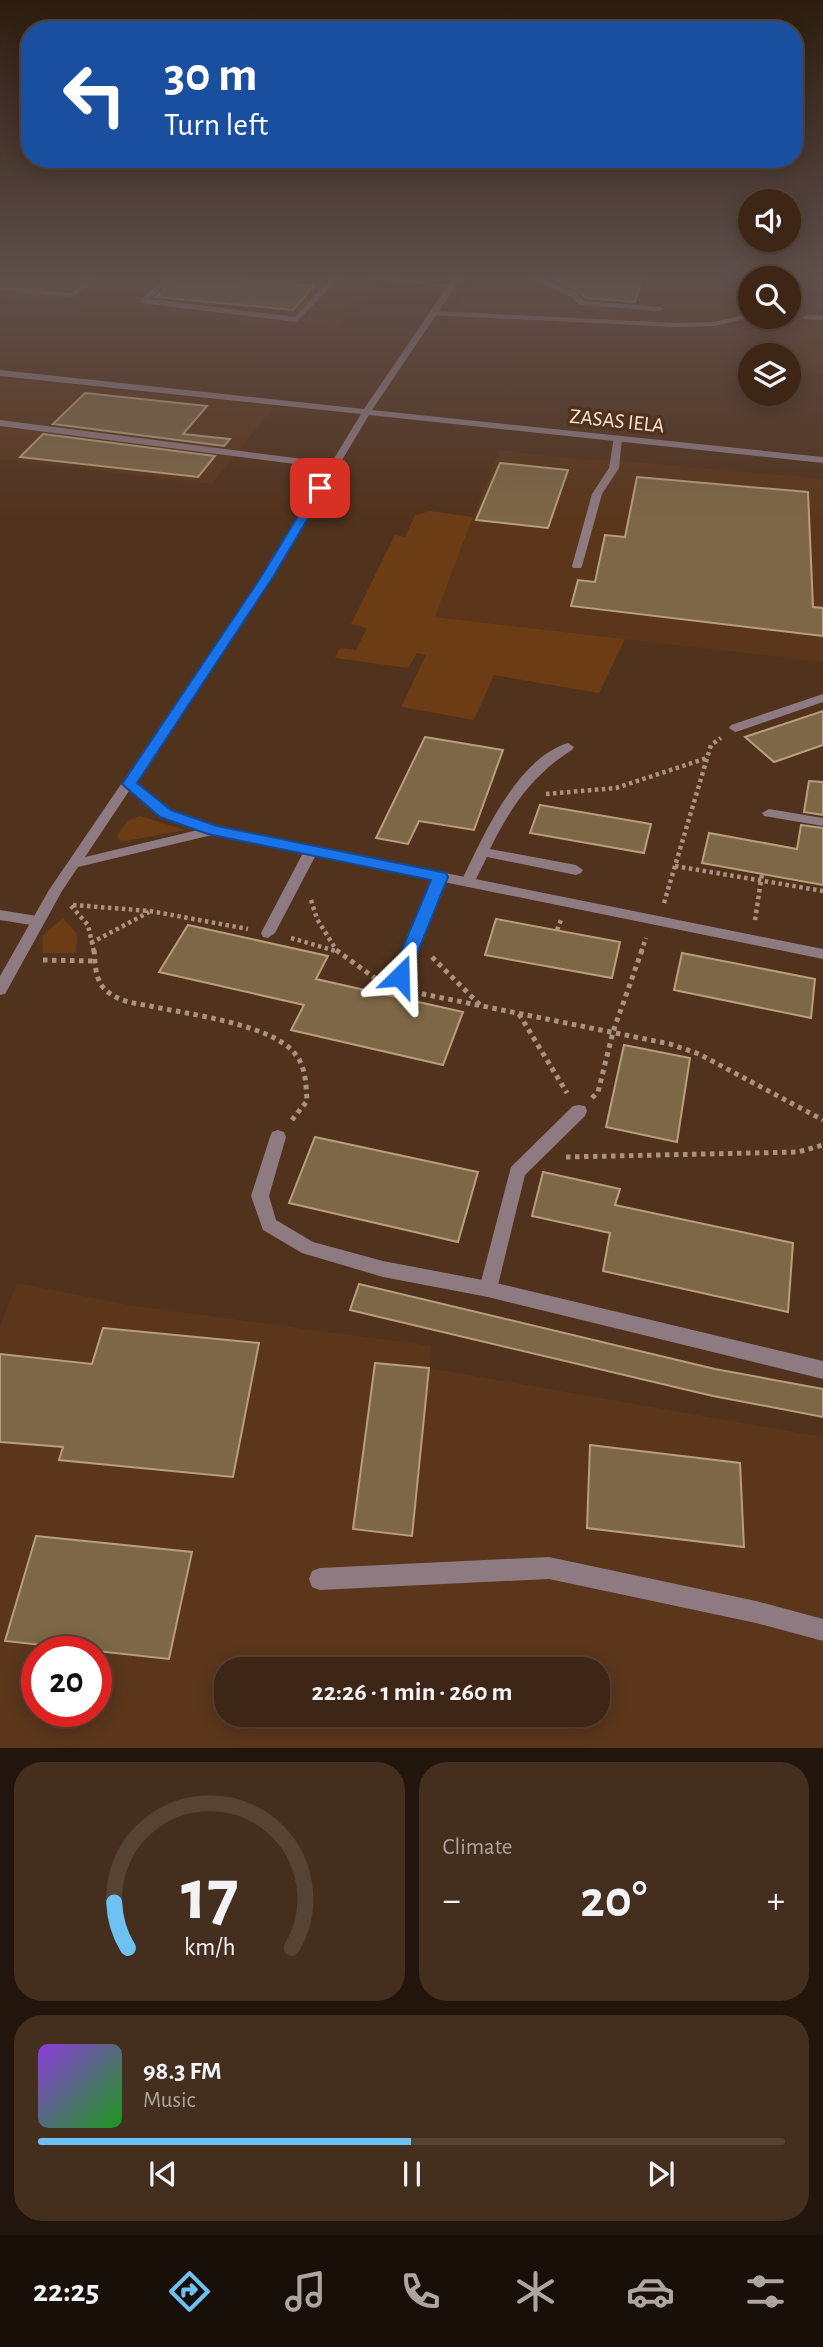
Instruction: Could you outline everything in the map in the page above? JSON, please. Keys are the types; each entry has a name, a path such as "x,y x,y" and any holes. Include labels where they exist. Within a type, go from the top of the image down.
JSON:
{"street":[{"path":"0,990 56,890 267,577 366,412 401,360"},
{"name":"ZASAS IELA","path":"0,373 823,460"},
{"path":"0,423 334,466"},
{"path":"577,566 597,494 614,468 617,439"},
{"path":"734,728 823,698"},
{"path":"468,883 482,852 524,781 548,757 568,747"},
{"path":"129,784 166,813 213,831 823,954"},
{"path":"769,813 823,822"},
{"path":"74,863 213,831"},
{"path":"268,933 311,851"},
{"path":"482,852 576,870"},
{"path":"402,983 440,877"},
{"path":"0,915 37,921"},
{"path":"488,1289 517,1172 579,1111"},
{"path":"278,1137 260,1196 270,1224 308,1248 383,1269 488,1289 823,1370"},
{"path":"320,1578 549,1568 756,1612 823,1630"}],"path":[{"path":"518,1013 579,1111 598,1092 613,1032 675,866 711,745 734,728"},
{"path":"507,808 542,794 615,788 707,758"},
{"path":"675,866 823,891"},
{"path":"302,869 317,919 335,949"},
{"path":"56,890 88,926 103,992 120,1000 253,1031 289,1046 306,1072 307,1101 278,1137"},
{"path":"69,905 150,911 268,933 335,949 386,986"},
{"path":"91,943 150,911"},
{"path":"12,967 51,958 94,961"},
{"path":"442,970 481,1005"},
{"path":"402,983 481,1005 670,1044 699,1054 823,1120"},
{"path":"538,1153 575,1158 603,1158 798,1152 823,1145"}],"shaded area":[{"path":"801,360 823,360 823,373 801,371"},
{"path":"0,378 275,406 212,484 0,459"},
{"path":"499,450 593,461 602,459 823,479 823,662 435,617"},
{"path":"430,511 473,517 435,617 625,639 599,693 494,675 474,720 401,707 426,655 417,653 408,668 335,658 340,648 356,650 367,628 351,624 395,535 405,537 415,515"},
{"path":"140,816 185,830 121,842 117,836 127,821"},
{"path":"63,918 77,934 76,953 43,953 42,936"},
{"path":"17,1283 129,1305 432,1346 429,1368 823,1437 823,1748 0,1748 0,1326"}],"building":[{"path":"85,393 207,406 183,434 230,439 224,446 53,424"},
{"path":"43,434 215,456 198,477 20,457"},
{"path":"500,463 568,470 548,528 476,520"},
{"path":"637,477 808,492 813,607 823,608 823,636 571,606 578,580 595,582 605,535 625,537"},
{"path":"823,711 823,745 774,762 745,737"},
{"path":"425,737 503,750 474,830 419,821 408,844 376,838"},
{"path":"809,781 823,782 823,815 804,812"},
{"path":"540,805 651,824 644,853 530,833"},
{"path":"801,825 823,828 823,885 702,863 709,833 797,849"},
{"path":"496,919 620,942 612,978 485,955"},
{"path":"188,925 328,956 316,979 463,1012 443,1065 291,1030 304,1005 159,972"},
{"path":"682,953 815,979 811,1018 674,990"},
{"path":"624,1045 690,1058 677,1142 606,1127"},
{"path":"315,1137 478,1172 458,1242 289,1203"},
{"path":"543,1172 620,1189 615,1205 793,1243 788,1312 603,1271 610,1233 532,1216"},
{"path":"359,1284 715,1369 823,1389 823,1417 713,1396 350,1310"},
{"path":"103,1328 259,1343 233,1477 59,1460 63,1447 0,1442 0,1354 92,1364"},
{"path":"375,1363 429,1368 412,1536 353,1529"},
{"path":"590,1445 740,1463 744,1547 587,1528"},
{"path":"36,1536 192,1552 169,1659 112,1653 112,1636 21,1636 21,1643 5,1641"}],"route":[{"path":"320,488 267,577 129,784 166,813 213,831 440,877 400,976"}]}
